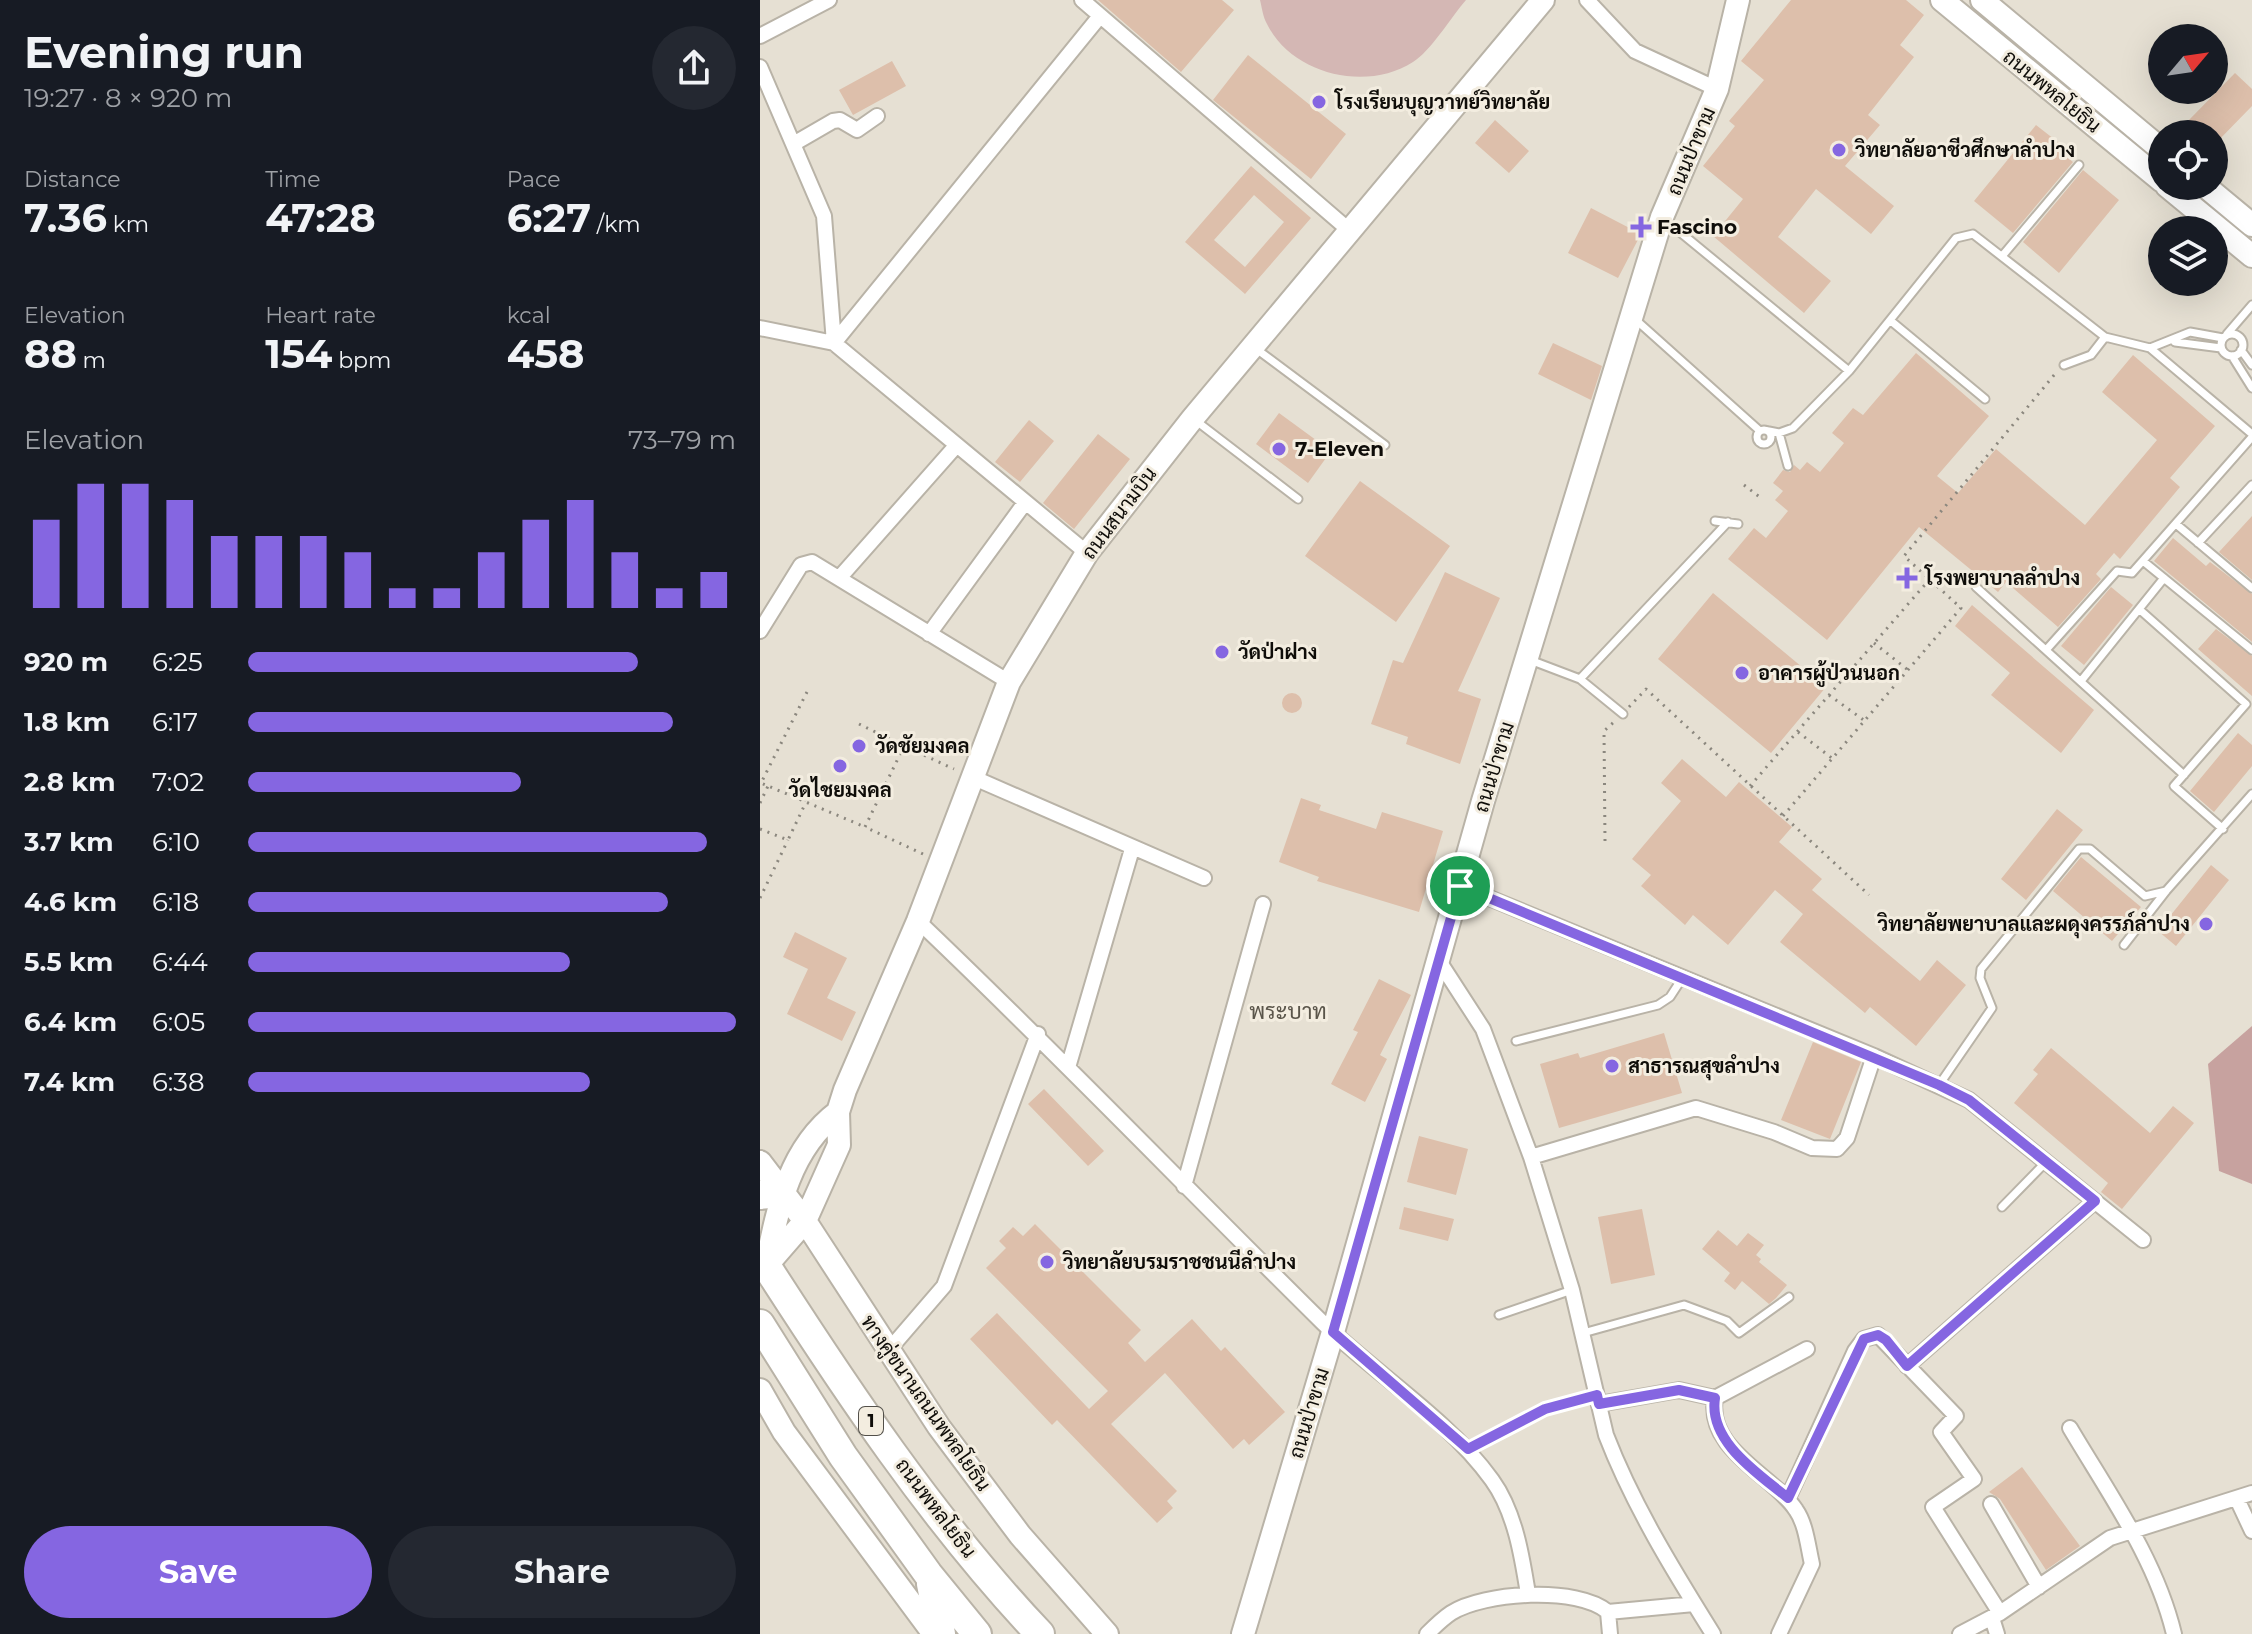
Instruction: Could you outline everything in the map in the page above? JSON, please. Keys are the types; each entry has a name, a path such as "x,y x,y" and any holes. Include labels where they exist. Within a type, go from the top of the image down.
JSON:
{"highway":[{"name":"ถนนพหลโยธิน","path":"762,1269 917,1483 1006,1598 1040,1634"},
{"name":"1","path":"760,1324 843,1456 930,1577 977,1634"},
{"path":"929,1632 930,1577"}],"street":[{"path":"760,36 829,0"},
{"path":"1082,0 1350,231"},
{"name":"ถนนสนามบิน","path":"762,1269 805,1221 839,1145 838,1112 918,921 1009,682 1087,553 1193,418 1543,0"},
{"path":"1587,0 1635,51 1717,89"},
{"name":"ถนนป่าขาม","path":"1243,1634 1527,659 1662,217 1717,89 1738,0"},
{"name":"ถนนพหลโยธิน","path":"1942,0 2148,169"},
{"name":"ถนนพหลโยธิน","path":"1982,0 2148,138"},
{"path":"834,343 1100,16"},
{"path":"760,67 824,216 834,343"},
{"path":"2083,116 2099,97"},
{"path":"795,143 833,121 840,120 857,130 877,116"},
{"path":"2184,200 2252,256"},
{"path":"2222,200 2252,225"},
{"path":"760,328 834,343 955,447 1087,553"},
{"path":"841,576 955,447"},
{"path":"929,634 1024,504"},
{"path":"760,631 801,565 812,562 841,576 1009,682"},
{"path":"972,777 1204,878"},
{"path":"1069,1064 1132,849"},
{"path":"1460,886 1874,1056 1969,1100 2143,1240"},
{"path":"1184,1186 1263,904"},
{"path":"918,921 1069,1064 1184,1186 1333,1332 1468,1449 1500,1494 1520,1545 1528,1594"},
{"path":"1439,961 1483,1029 1531,1157 1572,1290 1606,1435 1629,1492 1713,1634"},
{"path":"888,1351 944,1286 1038,1034"},
{"path":"1531,1157 1696,1108 1774,1132 1812,1148 1837,1149 1847,1138 1874,1056"},
{"name":"ถนนสนามบิน","path":"762,1269 771,1194 816,1128 838,1112"},
{"name":"ทางคู่ขนานถนนพหลโยธิน","path":"760,1162 771,1194 805,1221 888,1351 1020,1535 1107,1634"},
{"path":"1907,1366 2095,1201"},
{"path":"1788,1498 1864,1339 1878,1335 1956,1416 1941,1432 1974,1479 1933,1507 1996,1615 1997,1634"},
{"path":"1598,1400 1679,1390 1715,1398 1807,1349"},
{"path":"760,1390 784,1432 929,1632"},
{"path":"1715,1398 1714,1415 1733,1451 1788,1498 1800,1514 1812,1564 1779,1634"},
{"path":"2070,1428 2132,1532 2165,1595 2174,1634"},
{"path":"1960,1634 1996,1615 2110,1538 2245,1496 2252,1531"},
{"path":"1991,1504 2039,1587"},
{"path":"1427,1634 1452,1612 1518,1593 1595,1601 1608,1612 1610,1634"},
{"path":"1608,1612 1694,1604"}],"lane":[{"path":"2003,255 2079,165"},
{"path":"1662,217 1849,371"},
{"path":"1631,316 1765,431 1779,433 1793,428 1849,371 1956,238 1973,234 2105,337 2150,348 2252,436 2130,575 2117,571 2046,650"},
{"path":"2221,348 2225,336 2252,305"},
{"path":"1891,321 1985,399"},
{"path":"2150,348 2190,332 2237,335 2252,365"},
{"path":"2232,356 2252,334"},
{"path":"2064,365 2091,355 2105,337"},
{"path":"2173,341 2221,348 2232,356 2252,388"},
{"path":"1253,346 1385,445"},
{"path":"1193,418 1298,499"},
{"path":"1779,433 1788,466"},
{"path":"2198,543 2252,485"},
{"path":"1715,521 1738,524"},
{"path":"1580,679 1728,522"},
{"path":"2176,524 2252,588"},
{"path":"2143,561 2252,650"},
{"path":"2081,681 2164,578"},
{"path":"1976,587 2184,775"},
{"path":"2139,609 2246,704 2174,786 2223,829"},
{"path":"1527,659 1580,679 1623,714"},
{"path":"2124,945 2166,891 2252,794"},
{"path":"1939,1085 1992,1008 1980,978 1981,969 2079,849 2090,849 2145,896 2166,891"},
{"path":"1516,1041 1658,1005 1670,997 1683,977"},
{"path":"2002,1207 2046,1162"},
{"path":"1499,1315 1572,1290"},
{"path":"1583,1333 1689,1305 1727,1321 1739,1333 1789,1297"}],"path":[{"path":"1783,816 1961,608 1904,556 2055,374"},
{"path":"1744,485 1761,498"},
{"path":"1750,786 1930,580"},
{"path":"1874,643 1908,670"},
{"path":"1605,841 1604,731 1646,689 1869,895"},
{"path":"807,692 761,783 940,862"},
{"path":"1829,695 1865,721"},
{"path":"859,724 972,777"},
{"path":"1797,731 1833,759"},
{"path":"865,827 904,746"},
{"path":"760,803 768,786"},
{"path":"760,898 806,802"},
{"path":"760,829 788,840"},
{"path":"1468,1449 1545,1409 1598,1400"}],"shaded area":[{"path":"1260,0 1466,0 1434,42 1413,62 1395,71 1353,77 1312,66 1294,56 1279,42 1267,24"},
{"path":"2252,1026 2252,1184 2219,1171 2208,1064"}],"building":[{"path":"1098,0 1222,0 1234,10 1181,72"},
{"path":"1791,0 1906,0 1924,15 1900,45 1914,57 1868,115 1880,125 1845,166 1894,206 1871,234 1816,189 1778,237 1831,281 1804,313 1713,236 1743,199 1703,166 1735,126 1729,121 1764,80 1741,61"},
{"path":"1248,55 1346,134 1311,179 1213,100"},
{"path":"892,61 906,86 853,115 839,90"},
{"path":"2235,73 2252,89 2252,106 2228,131 2228,120 2189,120 2205,104 2228,104 2228,80"},
{"path":"1495,120 1529,151 1509,173 1475,143"},
{"path":"2036,125 2068,150 2064,155 2073,162 2013,233 1974,201"},
{"path":"1251,166 1311,218 1245,294 1185,242","holes":["1254,195 1284,222 1245,267 1214,240"]},
{"path":"2083,170 2119,200 2059,273 2023,242"},
{"path":"1591,208 1641,234 1618,278 1568,253"},
{"path":"1553,343 1602,366 1591,400 1538,374"},
{"path":"1916,353 1989,416 1937,476 1958,493 1996,449 2085,525 2157,440 2102,392 2133,355 2215,426 2170,478 2180,487 2120,559 2114,553 2096,574 2101,579 2058,627 2006,582 1998,592 1919,527 1827,640 1728,559 1754,528 1766,538 1788,511 1775,500 1783,491 1773,483 1783,470 1790,472 1794,465 1800,470 1807,462 1820,472 1844,443 1832,433 1853,408 1863,415"},
{"path":"1279,413 1331,451 1308,483 1256,444"},
{"path":"1029,420 1054,441 1020,482 995,462"},
{"path":"1098,434 1130,459 1074,529 1043,503"},
{"path":"1360,481 1450,546 1396,622 1305,556"},
{"path":"2252,516 2252,580 2219,552"},
{"path":"2173,538 2206,566 2210,562 2252,594 2252,642 2154,561"},
{"path":"1445,572 1500,598 1458,691 1481,699 1460,764 1406,744 1408,737 1371,724 1393,660 1403,663"},
{"path":"2111,587 2133,605 2084,665 2061,646"},
{"name":"อาคารผู้ป่วนนอก","path":"1713,593 1826,687 1771,753 1658,659"},
{"path":"1972,605 2094,710 2061,753 1991,695 2010,673 1955,626"},
{"path":"2216,629 2252,656 2252,696 2198,649"},
{"path":"1288,693 1296,693 1302,703 1296,713 1288,713 1282,707 1282,699"},
{"path":"2238,733 2252,745 2252,766 2214,812 2190,791"},
{"path":"1682,759 1726,797 1739,782 1792,827 1779,842 1822,879 1812,890 1920,981 1937,960 1966,985 1916,1046 1870,1007 1865,1013 1780,942 1803,914 1775,890 1728,945 1693,915 1685,925 1641,886 1651,875 1632,859 1681,801 1661,783"},
{"path":"1301,798 1321,805 1319,810 1376,829 1382,812 1443,831 1419,912 1317,881 1319,877 1279,862"},
{"path":"2057,809 2083,830 2026,900 2001,879"},
{"path":"2081,857 2141,907 2112,941 2053,891"},
{"path":"2211,865 2229,880 2176,946 2158,931"},
{"path":"795,932 847,958 827,998 856,1012 842,1041 787,1014 808,969 783,957"},
{"path":"1379,979 1411,995 1380,1055 1387,1059 1365,1102 1331,1084 1358,1032 1353,1030"},
{"path":"1664,1033 1682,1093 1559,1128 1540,1064 1578,1053 1580,1058"},
{"path":"1813,1042 1861,1062 1830,1139 1781,1120"},
{"path":"2051,1048 2150,1133 2173,1106 2194,1123 2122,1209 2101,1192 2108,1183 2014,1103 2038,1074 2033,1070"},
{"path":"1044,1089 1104,1151 1088,1166 1028,1104"},
{"path":"1419,1136 1468,1149 1456,1195 1407,1182"},
{"path":"1404,1207 1454,1219 1448,1241 1399,1229"},
{"path":"1642,1209 1655,1275 1611,1284 1598,1217"},
{"path":"1035,1224 1141,1330 1128,1343 1145,1362 1192,1319 1221,1351 1225,1347 1285,1412 1249,1445 1244,1439 1233,1449 1165,1373 1111,1424 1177,1491 1167,1501 1173,1508 1157,1523 1057,1420 1052,1425 970,1339 997,1313 1089,1409 1108,1391 986,1268 1006,1248 999,1241 1013,1227 1023,1236"},
{"path":"1718,1230 1737,1246 1748,1233 1764,1245 1756,1255 1761,1259 1759,1262 1787,1285 1769,1304 1742,1281 1735,1290 1724,1281 1730,1273 1702,1249"},
{"path":"2022,1467 2080,1546 2046,1570 2000,1499 1989,1492"}],"place":[{"name":"โรงเรียนบุญวาทย์วิทยาลัย","path":"1319,102"},
{"name":"วิทยาลัยอาชีวศึกษาลำปาง","path":"1839,150"},
{"name":"Fascino","path":"1641,227"},
{"name":"7-Eleven","path":"1279,449"},
{"name":"โรงพยาบาลลำปาง","path":"1907,578"},
{"name":"วัดป่าฝาง","path":"1222,652"},
{"name":"อาคารผู้ป่วนนอก","path":"1742,673"},
{"name":"วัดชัยมงคล","path":"859,746"},
{"name":"วัดไชยมงคล","path":"840,766"},
{"name":"วิทยาลัยพยาบาลและผดุงครรภ์ลําปาง","path":"2206,924"},
{"name":"สาธารณสุขลำปาง","path":"1612,1066"},
{"name":"วิทยาลัยบรมราชชนนีลำปาง","path":"1047,1262"}],"district":[{"name":"พระบาท","path":"1288,1011"}],"route":[{"path":"1460,886 1939,1085 1969,1100 2095,1201 1907,1366 1886,1340 1878,1335 1864,1339 1855,1351 1788,1498 1733,1451 1714,1415 1715,1398 1679,1390 1599,1404 1597,1395 1545,1409 1468,1449 1333,1332 1460,886"}]}
